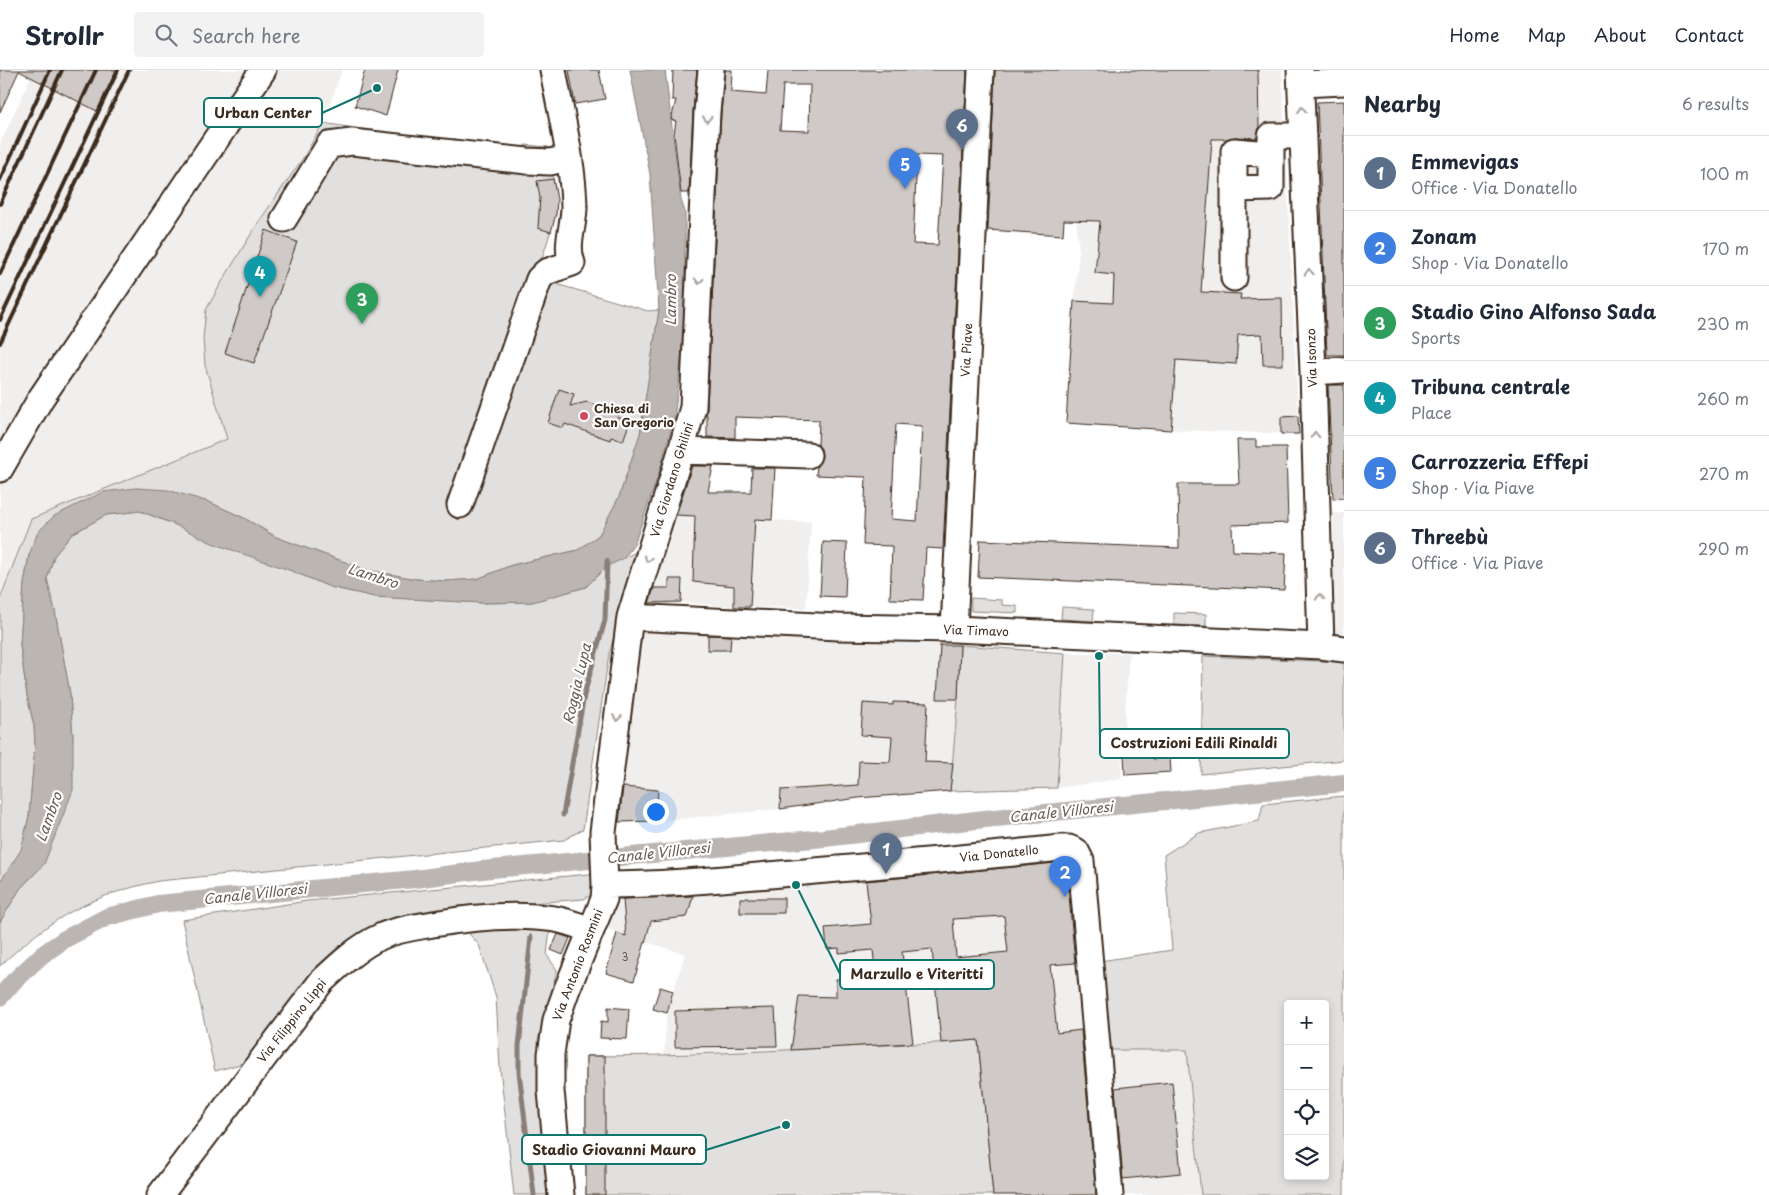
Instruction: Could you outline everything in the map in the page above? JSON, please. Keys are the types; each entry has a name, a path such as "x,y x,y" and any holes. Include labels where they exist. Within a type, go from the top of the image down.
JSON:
{"street":[{"path":"0,469 41,398 263,70"},
{"path":"460,505 540,279 546,272 572,263 568,255 574,206 569,158 553,70"},
{"name":"Via Giordano Ghilini","path":"605,876 602,832 630,617 693,407 707,112 711,70"},
{"name":"Via Piave","path":"954,629 981,70"},
{"path":"1300,77 1344,82"},
{"name":"Via Isonzo","path":"1300,77 1313,372 1332,648"},
{"path":"1234,189 1271,188 1271,136 1303,136"},
{"path":"284,219 329,145 352,142 528,161 550,162 569,158"},
{"path":"1234,278 1234,151 1271,154"},
{"path":"1313,372 1344,370"},
{"path":"681,451 808,455"},
{"name":"Via Timavo","path":"630,617 838,627 954,629 1332,648"},
{"name":"Via Donatello","path":"605,876 631,885 1061,848 1069,848 1076,851 1081,861 1110,1195"},
{"name":"Via Antonio Rosmini","path":"561,1195 552,1091 552,1054 556,1020 604,899 605,876"},
{"name":"Via Filippino Lippi","path":"160,1195 321,982 347,958 380,937 404,928 453,920 490,917 524,916 556,920 591,930"}],"shaded area":[{"path":"34,70 342,70 323,123 305,155 258,223 220,285 205,365 227,439 31,519 0,599 0,144"},
{"path":"1113,70 1282,70 1299,434 1171,430 1066,423 1079,251 1076,220"},
{"path":"323,123 523,155 525,145 548,147 555,188 556,214 536,278 648,311 659,310 640,434 619,497 599,535 578,550 512,565 477,579 446,581 416,579 367,570 276,537 244,518 209,502 136,488 29,555 24,584 20,645 27,696 34,726 35,744 29,816 21,851 0,882 0,599 31,519 227,439 205,365 203,338 206,310 258,223 305,155"},
{"path":"140,511 330,587 375,597 482,603 532,602 586,587 607,566 638,551 609,654 583,829 564,840 159,881 112,893 73,911 36,934 0,966 0,922 20,889 44,864 73,739 70,694 55,611 47,579 54,556 72,534 106,515"},
{"path":"1333,513 1344,513 1344,633 1335,633"},
{"path":"674,515 811,522 806,608 734,607 680,602 647,603"},
{"path":"971,598 1002,600 1002,605 1017,606 1017,613 971,611"},
{"path":"1062,607 1094,609 1093,621 1061,619"},
{"path":"1174,613 1206,614 1206,626 1174,625"},
{"path":"646,632 960,645 958,699 950,791 858,798 780,809 656,821 616,822 634,642"},
{"path":"960,645 1065,653 1057,788 950,791 958,699"},
{"path":"1065,653 1129,653 1121,779 1057,788"},
{"path":"1203,656 1344,662 1344,760 1201,774"},
{"path":"1344,796 1344,1195 1201,1195 1187,1050 1109,1050 1100,961 1172,950 1164,855 1199,833 1259,821 1263,804"},
{"path":"1071,856 1103,1195 993,1195 978,1040 791,1050 664,1054 667,1013 685,954 617,933 606,927 610,897"},
{"path":"599,873 591,895 584,899 492,906 406,919 302,997 244,1063 215,1071 182,920 307,901"},
{"path":"463,927 550,929 547,955 557,970 538,1041 551,1195 514,1195 500,1068 496,997 479,945"},
{"path":"978,1040 993,1195 586,1195 586,1056 723,1053"},
{"path":"1109,1050 1187,1050 1201,1195 1122,1195"}],"water":[{"name":"Lambro","path":"630,70 665,70 681,200 685,212 685,329 674,419 659,473 634,545 623,559 607,566 586,587 532,602 482,603 375,597 330,587 292,571 212,543 174,524 140,511 106,515 72,534 54,556 47,579 55,611 70,694 73,739 73,790 44,864 20,889 0,922 0,882 21,850 29,816 35,744 34,726 27,695 20,645 24,584 29,555 38,532 54,516 103,492 136,488 168,490 209,502 244,518 276,537 367,570 416,579 446,581 477,579 512,565 578,550 599,535 619,497 640,434 659,310 650,174"}],"building":[{"path":"0,70 116,70 97,111 19,71 0,112"},
{"path":"365,70 398,70 386,116 355,106"},
{"path":"569,70 599,70 605,99 575,104"},
{"path":"673,70 697,70 689,193 681,193 674,134 676,121 671,120 676,100 672,100"},
{"path":"725,70 732,70 731,92 766,95 768,70 967,70 943,549 926,548 923,600 890,599 892,546 863,545 866,477 816,475 817,466 822,456 818,445 819,420 735,417 735,438 707,437 706,415 721,113","holes":["783,85 810,85 809,131 780,130","917,155 943,156 938,245 913,244","896,424 922,426 917,521 891,519"]},
{"path":"995,70 1258,70 1259,128 1257,138 1212,139 1201,292 1241,294 1240,299 1282,298 1283,365 1263,365 1262,334 1238,335 1236,364 1176,360 1171,430 1066,423 1074,301 1113,303 1114,275 1095,273 1100,221 1064,220 1063,235 988,230"},
{"path":"1344,101 1344,355 1327,355 1317,102"},
{"path":"553,179 557,199 556,214 551,232 538,228 540,198 537,181"},
{"path":"266,230 297,242 254,363 225,353"},
{"path":"1328,385 1344,385 1344,498 1333,499"},
{"name":"Chiesa di San Gregorio","path":"559,389 574,394 570,406 587,402 619,413 617,417 630,421 623,441 611,437 610,440 565,424 563,428 548,423"},
{"path":"1298,416 1299,434 1281,434 1281,417"},
{"path":"1237,440 1256,440 1256,447 1286,447 1288,523 1232,525 1233,551 1286,553 1284,590 978,577 980,540 1179,548 1178,484 1239,484"},
{"path":"692,466 713,466 708,492 751,492 752,468 775,468 772,520 755,519 750,607 734,607 734,586 693,582 695,516 676,515"},
{"path":"823,542 847,543 845,597 820,596"},
{"path":"669,579 682,579 681,602 649,603 654,588 669,588"},
{"path":"708,635 731,636 730,650 708,650"},
{"path":"940,645 960,645 958,699 937,699"},
{"path":"893,702 928,703 925,762 953,763 950,791 858,798 780,809 781,790 858,785 859,761 890,762 892,737 861,735 863,703 893,705"},
{"path":"1152,752 1153,759 1170,758 1171,772 1125,775 1124,754"},
{"path":"623,787 658,790 656,821 619,822"},
{"path":"1066,862 1075,963 1050,965 1057,1033 1081,1030 1096,1195 993,1195 978,1040 941,1043 932,949 902,952 913,1043 791,1050 799,996 836,997 836,979 876,978 873,950 839,953 839,948 827,949 825,928 871,924 866,881","holes":["1004,916 1008,952 956,957 953,919"]},
{"path":"693,896 687,917 651,921 634,981 606,973 617,933 626,936 623,899"},
{"path":"740,898 784,898 784,913 740,913"},
{"path":"558,934 570,938 563,955 551,950"},
{"path":"660,987 673,991 667,1013 653,1009"},
{"path":"608,1007 629,1009 627,1039 600,1038 601,1021 608,1022"},
{"path":"775,1008 777,1046 675,1047 675,1011"},
{"path":"586,1056 605,1056 605,1195 586,1195"},
{"path":"1172,1082 1181,1173 1123,1179 1115,1088"}],"waterway":[{"name":"Roggia Lupa","path":"563,815 584,695 605,620 607,561"},
{"name":"Canale Villoresi","path":"0,997 42,955 65,939 107,917 158,904 415,879 482,870 824,838 985,819 1344,783"},
{"name":"Roggia Lupa","path":"531,937 519,1046 519,1072 534,1195"}],"railway":[{"path":"0,180 50,70"},
{"path":"0,204 62,70"},
{"path":"0,274 96,70"},
{"path":"0,320 118,70"},
{"path":"0,343 129,70"}],"place":[{"name":"Urban Center","path":"377,88"},
{"name":"Threebù","path":"962,150"},
{"name":"Carrozzeria Effepi","path":"905,189"},
{"name":"Tribuna centrale","path":"260,297"},
{"name":"Stadio Gino Alfonso Sada","path":"362,324"},
{"name":"Chiesa di San Gregorio","path":"584,416"},
{"name":"Costruzioni Edili Rinaldi","path":"1099,656"},
{"name":"Emmevigas","path":"886,874"},
{"name":"Marzullo e Viteritti","path":"796,885"},
{"name":"Zonam","path":"1065,897"},
{"name":"Stadio Giovanni Mauro","path":"786,1125"}]}
